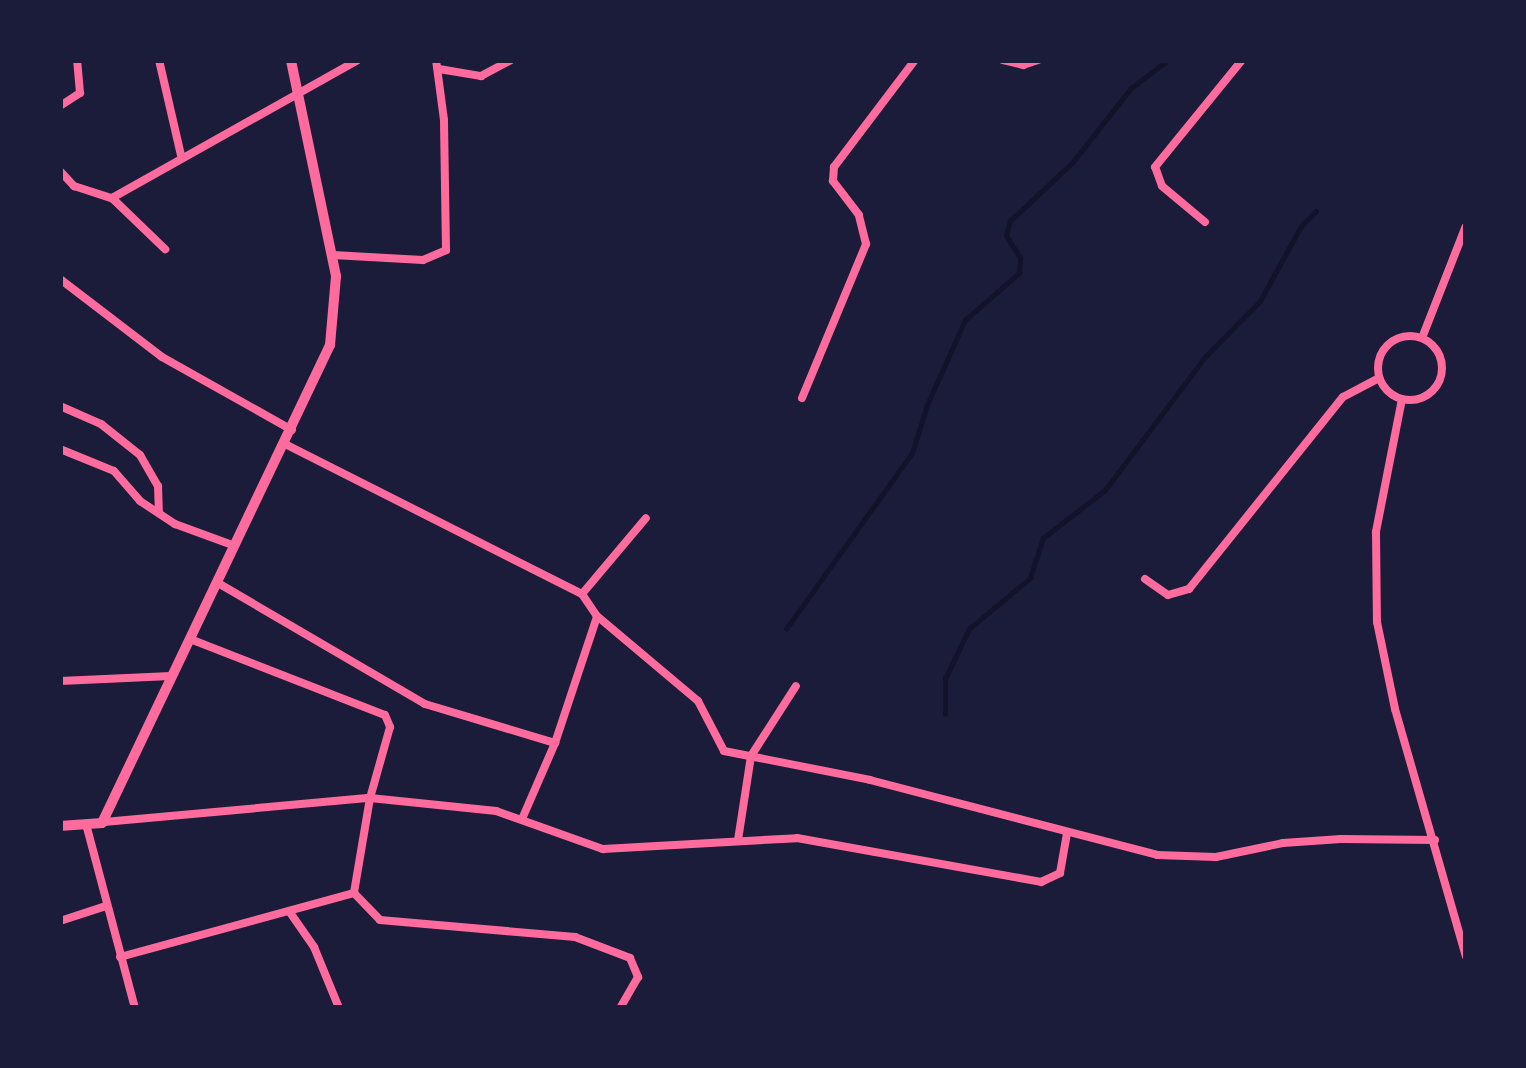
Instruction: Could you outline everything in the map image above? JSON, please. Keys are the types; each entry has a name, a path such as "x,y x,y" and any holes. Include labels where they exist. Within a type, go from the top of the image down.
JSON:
{"main road":[{"path":"60,826 102,823 292,430 335,323 333,255 291,60"}],"street":[{"path":"60,106 80,93 77,60"},
{"path":"159,60 181,155"},
{"path":"112,198 181,155 358,60"},
{"path":"333,255 423,260 446,250 437,64 481,76 511,60"},
{"path":"802,398 866,244 859,215 833,181 834,167 915,60"},
{"path":"1003,60 1024,65 1038,60"},
{"path":"1204,222 1162,186 1155,167 1242,60"},
{"path":"60,171 74,186 112,198 165,250"},
{"path":"1422,338 1466,226"},
{"path":"60,279 162,357 292,430"},
{"path":"1379,378 1380,357 1391,341 1422,338"},
{"path":"1379,378 1402,399 1423,398 1438,383 1442,362 1422,338"},
{"path":"1145,579 1168,595 1189,589 1343,397 1379,378"},
{"path":"1402,399 1380,506 1375,596 1395,709 1466,956"},
{"path":"60,406 101,424 140,455 158,486 159,513"},
{"path":"285,444 582,594 597,616 698,701 724,751 870,780 1157,855 1216,856 1283,843 1435,840"},
{"path":"60,449 114,471 140,501 159,513 235,547"},
{"path":"582,594 646,518"},
{"path":"218,583 425,704 555,743"},
{"path":"522,819 555,743 597,616"},
{"path":"190,639 385,715 390,727 370,798 355,893"},
{"path":"60,681 173,676"},
{"path":"738,840 751,756 796,686"},
{"path":"102,823 370,798 469,806 522,819 603,849 738,840 836,842 1041,882 1060,873 1067,833"},
{"path":"86,824 135,1008"},
{"path":"120,957 355,893"},
{"path":"355,893 380,920 575,937 630,958 638,977 620,1008"},
{"path":"60,921 106,906"},
{"path":"290,911 314,947 339,1008"}],"waterway":[{"path":"786,629 912,453 927,405 965,320 1019,273 1020,258 1006,236 1010,221 1072,163 1131,88 1168,60"},
{"path":"945,714 945,679 969,629 1030,578 1043,538 1105,490 1205,357 1260,301 1301,226 1316,211"}]}
